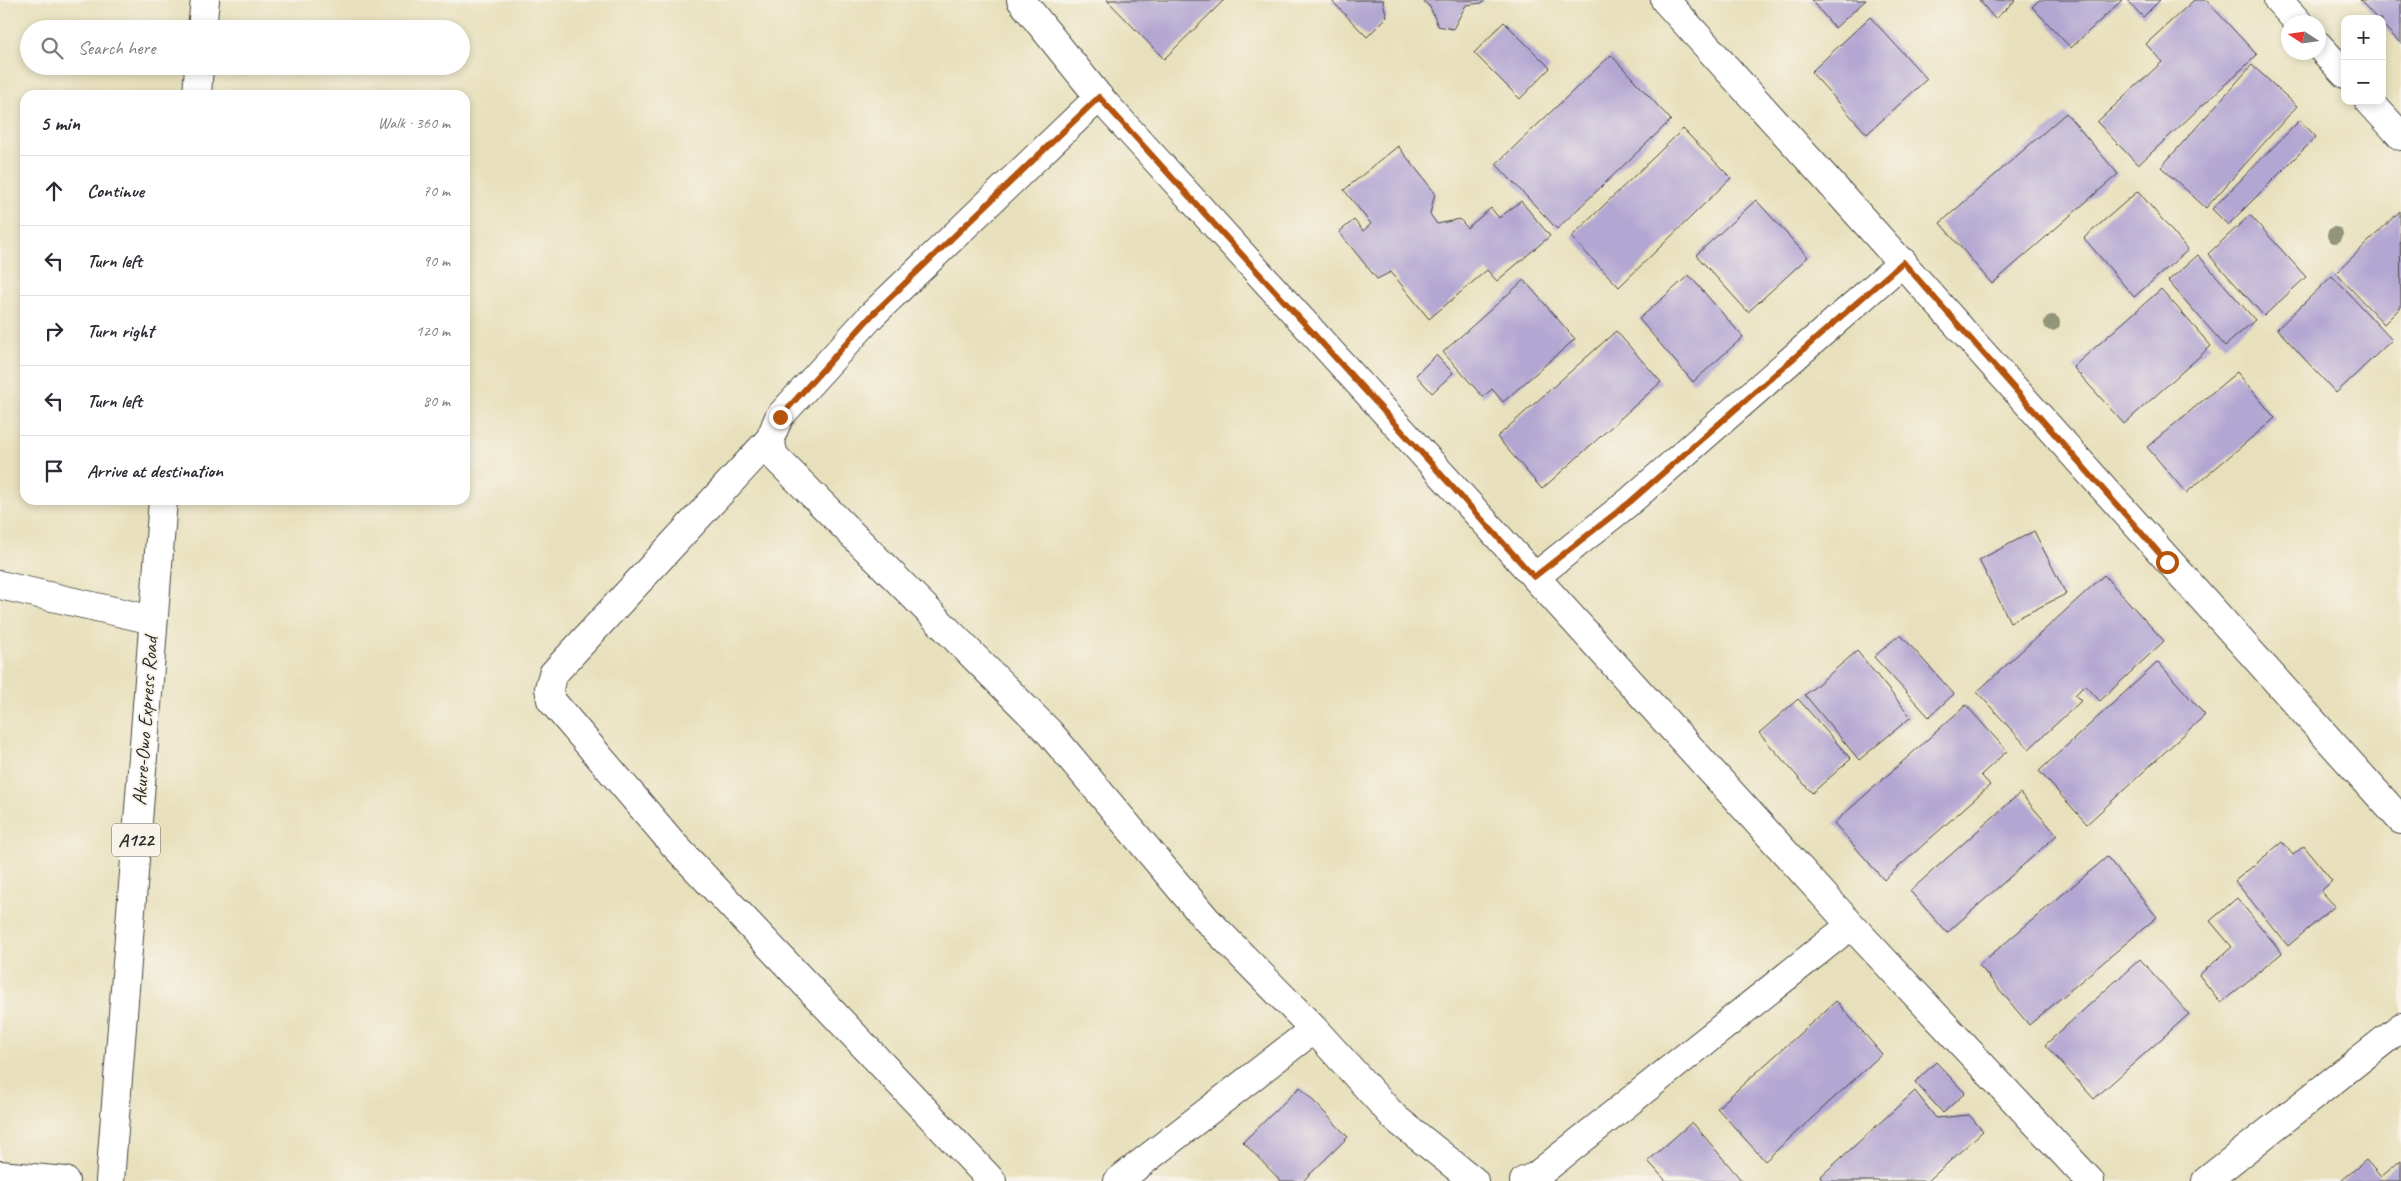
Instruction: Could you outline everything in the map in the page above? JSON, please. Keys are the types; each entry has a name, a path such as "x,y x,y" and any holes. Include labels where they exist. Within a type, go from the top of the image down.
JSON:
{"main road":[{"path":"203,20 204,0"},
{"path":"1021,0 1099,97 1851,925 2090,1181"},
{"path":"1665,0 1903,262 2167,562 2401,820"},
{"path":"2278,0 2292,15"},
{"path":"2326,54 2341,70"},
{"path":"197,90 198,75"},
{"path":"992,1181 675,846 551,700 549,688 553,674 770,439 780,417 872,315 1099,97"},
{"path":"2373,105 2401,136"},
{"path":"1534,577 1630,502 1903,262"},
{"path":"770,439 774,456 1050,732 1206,919 1314,1029 1395,1118 1474,1181"},
{"name":"Akure-Owo Express Road","path":"110,1181 163,505"},
{"path":"0,585 153,620"},
{"path":"1524,1181 1536,1176 1851,925"},
{"path":"2206,1181 2401,1026"},
{"path":"1118,1181 1314,1029"},
{"path":"0,1175 65,1181"}],"building":[{"path":"1107,0 1224,0 1164,59"},
{"path":"1331,0 1384,0 1387,17 1367,37"},
{"path":"1422,0 1485,0 1482,3 1466,5 1453,29 1438,26 1430,7"},
{"path":"1811,0 1866,0 1835,28"},
{"path":"1979,0 2016,0 1995,19"},
{"path":"2039,0 2122,0 2071,48 2032,7"},
{"path":"2127,0 2160,0 2143,17"},
{"path":"2194,0 2206,0 2257,55 2138,165 2097,122 2162,62 2146,44"},
{"path":"2360,0 2401,0 2401,44 2386,28 2386,15 2373,15"},
{"path":"1870,17 1927,79 1867,134 1811,72"},
{"path":"1504,22 1550,68 1520,99 1474,53"},
{"path":"1611,55 1671,120 1557,229 1496,164"},
{"path":"2252,65 2297,106 2206,208 2161,167"},
{"path":"2066,113 2118,174 1992,284 1940,223"},
{"path":"2300,120 2316,137 2228,225 2212,209"},
{"path":"1683,129 1731,178 1619,287 1571,237"},
{"path":"1398,146 1435,193 1430,214 1437,224 1460,219 1467,228 1491,208 1499,218 1521,201 1550,236 1497,281 1487,270 1429,319 1391,272 1377,279 1339,232 1354,220 1363,231 1371,224 1344,190"},
{"path":"2138,191 2188,250 2134,297 2084,238"},
{"path":"1756,200 1808,257 1748,312 1696,255"},
{"path":"2400,211 2401,307 2384,324 2336,273"},
{"path":"2250,215 2306,277 2264,316 2208,254"},
{"path":"2198,255 2255,320 2225,346 2168,281"},
{"path":"1689,275 1743,337 1693,382 1639,319"},
{"path":"2332,276 2392,340 2336,393 2277,329"},
{"path":"1524,280 1575,339 1503,402 1492,389 1483,397 1443,352"},
{"path":"2161,289 2211,346 2124,424 2073,367"},
{"path":"1616,331 1661,382 1542,489 1497,437"},
{"path":"1436,355 1453,373 1432,393 1416,375"},
{"path":"2237,372 2275,418 2186,493 2147,447"},
{"path":"2034,531 2066,594 2010,622 1979,560"},
{"path":"2104,575 2164,641 2100,701 2085,685 2075,695 2081,701 2029,749 1977,692"},
{"path":"1900,634 1954,694 1929,717 1874,657"},
{"path":"1857,651 1911,717 1859,760 1805,695"},
{"path":"2158,662 2205,715 2087,824 2039,771"},
{"path":"1798,699 1851,759 1812,793 1759,733"},
{"path":"1966,705 2007,751 1981,775 1990,785 1884,880 1834,823"},
{"path":"2020,793 2057,835 1947,933 1910,891"},
{"path":"2282,842 2293,855 2304,846 2332,881 2321,891 2335,906 2288,946 2235,881"},
{"path":"2107,857 2157,917 2029,1025 1979,965"},
{"path":"2237,898 2282,953 2221,1003 2199,975 2232,947 2210,921"},
{"path":"2140,959 2189,1014 2094,1099 2045,1045"},
{"path":"1836,1001 1882,1054 1765,1161 1717,1108"},
{"path":"1936,1062 1965,1093 1943,1113 1915,1082"},
{"path":"1300,1087 1348,1137 1303,1181 1281,1181 1243,1142"},
{"path":"1915,1091 1936,1118 1969,1115 1983,1131 1928,1181 1824,1181 1820,1177"},
{"path":"1692,1122 1742,1181 1666,1181 1648,1161"},
{"path":"2366,1160 2381,1177 2401,1160 2401,1181 2341,1181"}],"route":[{"path":"780,417 872,315 1099,97 1534,577 1630,502 1903,262 2167,562"}]}
